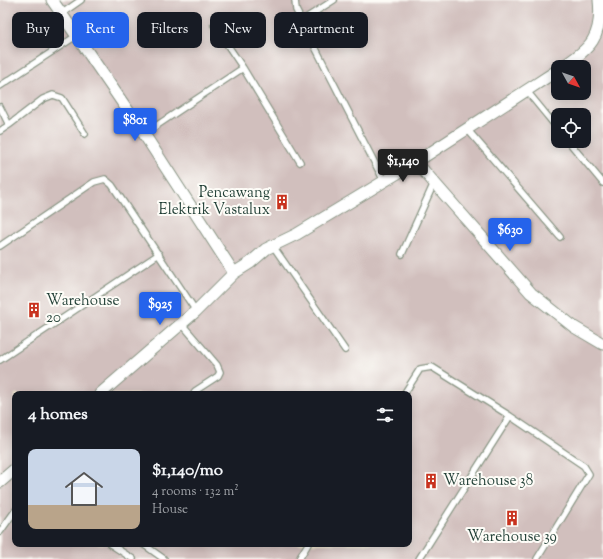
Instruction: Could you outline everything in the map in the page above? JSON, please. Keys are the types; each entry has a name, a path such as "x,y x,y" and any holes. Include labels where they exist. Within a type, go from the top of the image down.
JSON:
{"street":[{"path":"52,0 60,12"},
{"path":"573,60 588,50 598,37 603,24 602,10 599,0"},
{"path":"64,18 72,30"},
{"path":"84,48 144,134 234,274"},
{"path":"103,391 196,311 234,274 266,249 297,234 416,162 551,74"},
{"path":"416,162 531,293 574,327 603,344"},
{"path":"0,481 12,471"}],"lane":[{"path":"64,12 81,0"},
{"path":"295,0 297,12"},
{"path":"314,12 334,0"},
{"path":"0,86 72,39"},
{"path":"230,48 300,162"},
{"path":"315,48 384,181"},
{"path":"144,134 243,68"},
{"path":"526,90 551,120"},
{"path":"0,131 44,99 53,95 62,98 85,134"},
{"path":"0,107 9,125"},
{"path":"467,129 560,237"},
{"path":"574,148 603,183"},
{"path":"0,246 94,182 105,179 112,185 196,311"},
{"path":"402,254 434,183"},
{"path":"273,246 345,350"},
{"path":"0,360 159,254"},
{"path":"181,323 217,365 220,372 218,376 196,391"},
{"path":"406,391 420,369 432,367 510,416 584,466 590,474 537,559"},
{"path":"418,559 510,416"},
{"path":"0,532 12,515"},
{"path":"115,547 133,559"},
{"path":"147,547 164,559"},
{"path":"300,559 306,547"}],"shaded area":[{"path":"0,0 603,0 603,559 0,559"}],"place":[{"name":"Pencawang Elektrik Vastalux","path":"282,202"},
{"name":"Warehouse 20","path":"34,310"},
{"name":"Warehouse 38","path":"431,481"},
{"name":"Warehouse 39","path":"512,518"}]}
